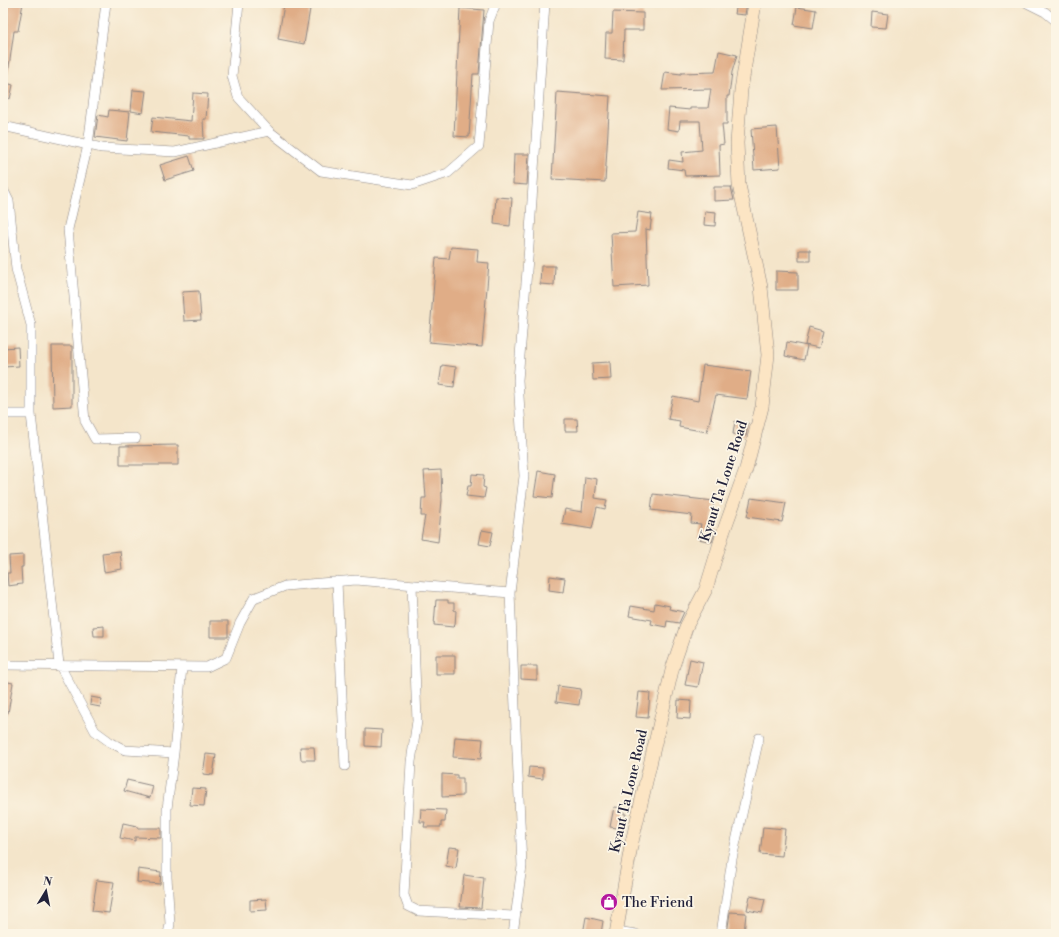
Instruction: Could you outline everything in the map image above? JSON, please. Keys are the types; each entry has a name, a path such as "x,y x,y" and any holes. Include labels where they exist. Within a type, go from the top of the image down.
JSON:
{"main road":[{"name":"Kyaut Ta Lone Road","path":"616,932 631,846 673,666 687,625 706,589 723,533 746,469 762,407 768,354 761,287 740,185 737,143 741,90 755,3"}],"street":[{"path":"106,3 88,144 68,229 85,421 95,439 136,438"},
{"path":"239,3 232,76 238,97 269,131 321,171 412,185 448,173 479,146 489,21 496,3"},
{"path":"512,934 522,866 510,593 524,476 518,380 529,246 545,3"},
{"path":"1027,3 1046,7 1056,21"},
{"path":"3,126 102,148 175,152 269,131"},
{"path":"3,189 9,201 16,269 31,325 31,414 59,664 95,731 110,742 126,750 174,753"},
{"path":"3,414 31,414"},
{"path":"3,665 59,664 207,667 226,658 240,623 254,598 285,586 356,580 510,593"},
{"path":"337,581 346,766"},
{"path":"412,585 417,720 411,762 404,895 408,906 418,911 514,916"},
{"path":"168,934 170,924 167,877 167,809 182,667"},
{"path":"721,934 732,859 759,738"},
{"path":"616,932 636,934"}],"building":[{"path":"3,3 23,3 18,31 14,31 8,74 3,73"},
{"path":"737,3 747,3 745,15 735,14"},
{"path":"284,5 310,9 304,44 278,39"},
{"path":"797,7 816,10 813,28 794,25"},
{"path":"460,8 484,10 479,74 473,74 469,137 454,136"},
{"path":"613,12 643,13 643,30 624,30 623,60 605,59 606,33 612,33"},
{"path":"872,12 888,14 886,28 871,27"},
{"path":"719,51 737,55 732,72 729,96 727,96 727,124 722,124 724,144 719,145 720,175 685,176 684,170 668,168 669,160 683,162 682,152 702,150 700,121 680,121 679,131 667,129 669,108 690,110 690,108 708,108 711,89 662,90 665,72 681,74 715,72"},
{"path":"3,82 13,85 10,99 3,97"},
{"path":"133,90 146,91 143,113 131,111"},
{"path":"557,92 610,96 605,182 552,179"},
{"path":"193,93 208,94 206,119 203,119 204,139 189,139 189,136 151,132 153,117 191,121"},
{"path":"109,110 130,112 127,141 95,137 98,115 108,117"},
{"path":"777,127 780,168 754,170 751,129"},
{"path":"514,154 529,154 527,185 513,184"},
{"path":"189,156 194,171 165,180 160,165"},
{"path":"714,187 731,187 734,200 714,201"},
{"path":"496,197 512,198 510,226 494,224"},
{"path":"705,211 716,212 715,226 704,225"},
{"path":"638,212 652,214 650,230 646,229 648,285 614,287 611,233 635,232"},
{"path":"451,247 478,249 477,262 489,263 482,347 429,342 436,258 449,259"},
{"path":"799,250 810,250 810,261 799,261"},
{"path":"541,266 555,266 554,285 540,284"},
{"path":"776,271 798,272 798,290 776,290"},
{"path":"199,291 201,320 184,321 182,292"},
{"path":"809,327 823,331 819,348 805,345"},
{"path":"787,342 807,346 804,360 785,356"},
{"path":"52,346 72,346 72,406 53,407"},
{"path":"18,347 19,366 3,367 3,348"},
{"path":"610,362 611,379 593,380 592,363"},
{"path":"442,365 456,367 454,387 439,385"},
{"path":"703,365 751,371 747,399 716,395 707,432 679,427 680,421 668,419 673,396 698,401"},
{"path":"565,419 577,419 578,431 565,431"},
{"path":"735,421 748,423 746,436 733,434"},
{"path":"178,445 178,465 120,465 120,446"},
{"path":"441,470 442,500 438,542 421,539 425,516 421,516 422,498 426,498 424,471"},
{"path":"538,471 555,474 552,498 534,496"},
{"path":"472,474 484,475 483,487 486,488 484,498 466,496 468,486 471,486"},
{"path":"585,477 597,479 595,498 607,500 605,509 597,507 592,529 562,524 565,509 582,512"},
{"path":"653,494 714,501 711,529 716,530 712,542 698,539 701,524 691,523 692,515 651,510"},
{"path":"751,498 786,503 782,522 747,517"},
{"path":"482,530 493,532 490,546 479,544"},
{"path":"120,551 122,569 104,572 102,553"},
{"path":"23,555 23,567 21,567 22,584 8,586 7,573 10,573 9,556"},
{"path":"550,576 565,578 563,592 549,590"},
{"path":"436,600 448,600 448,603 454,603 454,610 456,611 455,625 453,627 434,625"},
{"path":"655,603 670,606 669,609 684,612 679,623 667,621 666,627 651,624 652,620 629,616 631,606 654,610"},
{"path":"210,621 228,621 228,637 210,637"},
{"path":"104,626 104,636 94,636 93,627"},
{"path":"436,655 455,655 455,674 436,674"},
{"path":"690,659 703,662 698,687 685,685"},
{"path":"521,666 537,666 537,680 521,679"},
{"path":"3,681 13,683 8,713 3,712"},
{"path":"558,686 581,689 579,705 556,702"},
{"path":"639,692 650,693 648,718 636,717"},
{"path":"91,697 102,699 100,707 90,705"},
{"path":"678,700 691,701 690,719 677,718"},
{"path":"365,729 382,730 381,747 365,746"},
{"path":"455,737 483,739 481,759 453,757"},
{"path":"300,747 314,747 315,760 301,760"},
{"path":"206,754 216,755 213,775 203,774"},
{"path":"529,767 543,768 543,779 528,777"},
{"path":"442,774 457,775 457,778 463,778 463,796 442,797"},
{"path":"127,780 153,786 150,798 124,791"},
{"path":"192,788 206,789 204,806 190,805"},
{"path":"614,807 624,808 624,814 626,814 624,829 610,827"},
{"path":"421,809 446,810 445,822 441,822 441,827 424,827 425,822 420,822"},
{"path":"123,823 137,826 137,828 161,828 161,838 135,837 135,841 120,838"},
{"path":"763,827 785,829 782,856 760,854"},
{"path":"449,847 459,848 456,868 446,866"},
{"path":"138,869 161,872 160,884 137,882"},
{"path":"464,875 484,878 481,908 460,907"},
{"path":"97,880 114,882 109,913 92,911"},
{"path":"750,896 765,899 762,913 747,910"},
{"path":"266,899 267,910 250,911 250,900"},
{"path":"730,912 746,913 744,934 727,934"},
{"path":"586,917 603,921 601,934 583,934"}],"place":[{"name":"The Friend","path":"609,902"}]}
